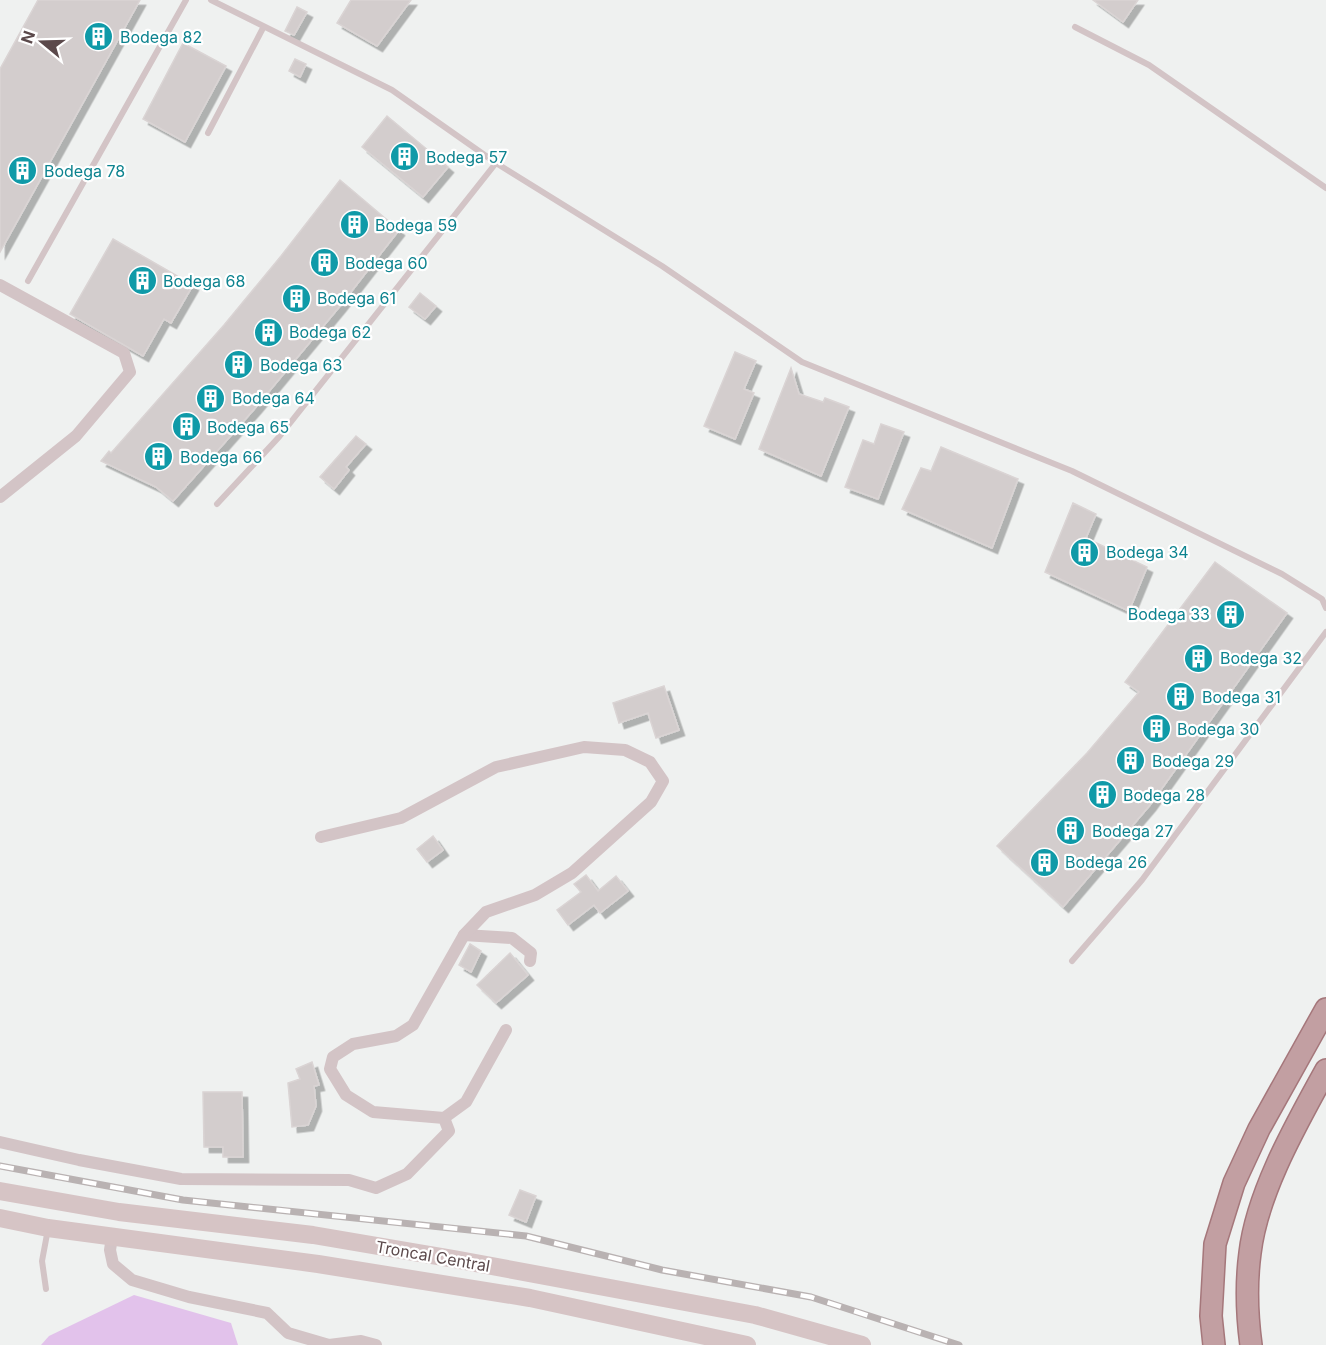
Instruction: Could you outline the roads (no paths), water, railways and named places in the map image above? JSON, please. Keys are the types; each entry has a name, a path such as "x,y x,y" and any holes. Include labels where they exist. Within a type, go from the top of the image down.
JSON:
{"highway":[{"path":"1214,1345 1211,1316 1215,1244 1234,1183 1259,1129 1326,1009"},
{"path":"1251,1345 1247,1315 1250,1252 1263,1198 1292,1132 1326,1070"}],"main road":[{"name":"Troncal Central","path":"0,1191 119,1212 313,1235 454,1259 755,1316 862,1345"},
{"name":"Troncal Central","path":"0,1218 48,1228 318,1264 530,1298 742,1344"}],"street":[{"path":"0,285 124,353 130,372 76,436 0,497"},
{"path":"321,837 400,818 496,767 584,747 625,750 650,762 663,781 651,802 572,873 535,895 486,912 465,935 413,1025 396,1036 352,1044 333,1057 330,1069 346,1095 373,1112 444,1118 466,1101 506,1030"},
{"path":"465,935 512,938 531,953 530,961"},
{"path":"0,1142 79,1160 181,1179 349,1180 376,1188 407,1174 424,1157 449,1131 444,1118"},
{"path":"112,1237 110,1250 113,1264 132,1280 189,1297 267,1313 289,1339 329,1345 361,1341 376,1345"}],"lane":[{"path":"28,281 186,0"},
{"path":"211,0 392,90 496,163 662,266 802,362 1072,471 1282,574 1322,599 1326,608"},
{"path":"1076,27 1149,65 1281,159 1326,188"},
{"path":"208,133 264,28"},
{"path":"218,504 279,437 496,163"},
{"path":"1072,961 1142,880 1326,632"},
{"path":"46,1289 42,1261 48,1228"}],"railway":[{"path":"0,1166 183,1200 526,1236 662,1270 811,1297 959,1345"}],"place":[{"name":"Bodega 82","path":"99,37"},
{"name":"Bodega 57","path":"405,157"},
{"name":"Bodega 78","path":"23,171"},
{"name":"Bodega 59","path":"354,225"},
{"name":"Bodega 60","path":"324,263"},
{"name":"Bodega 68","path":"142,281"},
{"name":"Bodega 61","path":"296,298"},
{"name":"Bodega 62","path":"268,332"},
{"name":"Bodega 63","path":"239,365"},
{"name":"Bodega 64","path":"211,398"},
{"name":"Bodega 65","path":"186,427"},
{"name":"Bodega 66","path":"159,457"},
{"name":"Bodega 34","path":"1085,552"},
{"name":"Bodega 33","path":"1231,614"},
{"name":"Bodega 32","path":"1199,658"},
{"name":"Bodega 31","path":"1181,697"},
{"name":"Bodega 30","path":"1156,729"},
{"name":"Bodega 29","path":"1131,761"},
{"name":"Bodega 28","path":"1102,795"},
{"name":"Bodega 27","path":"1071,831"},
{"name":"Bodega 26","path":"1044,862"}]}
